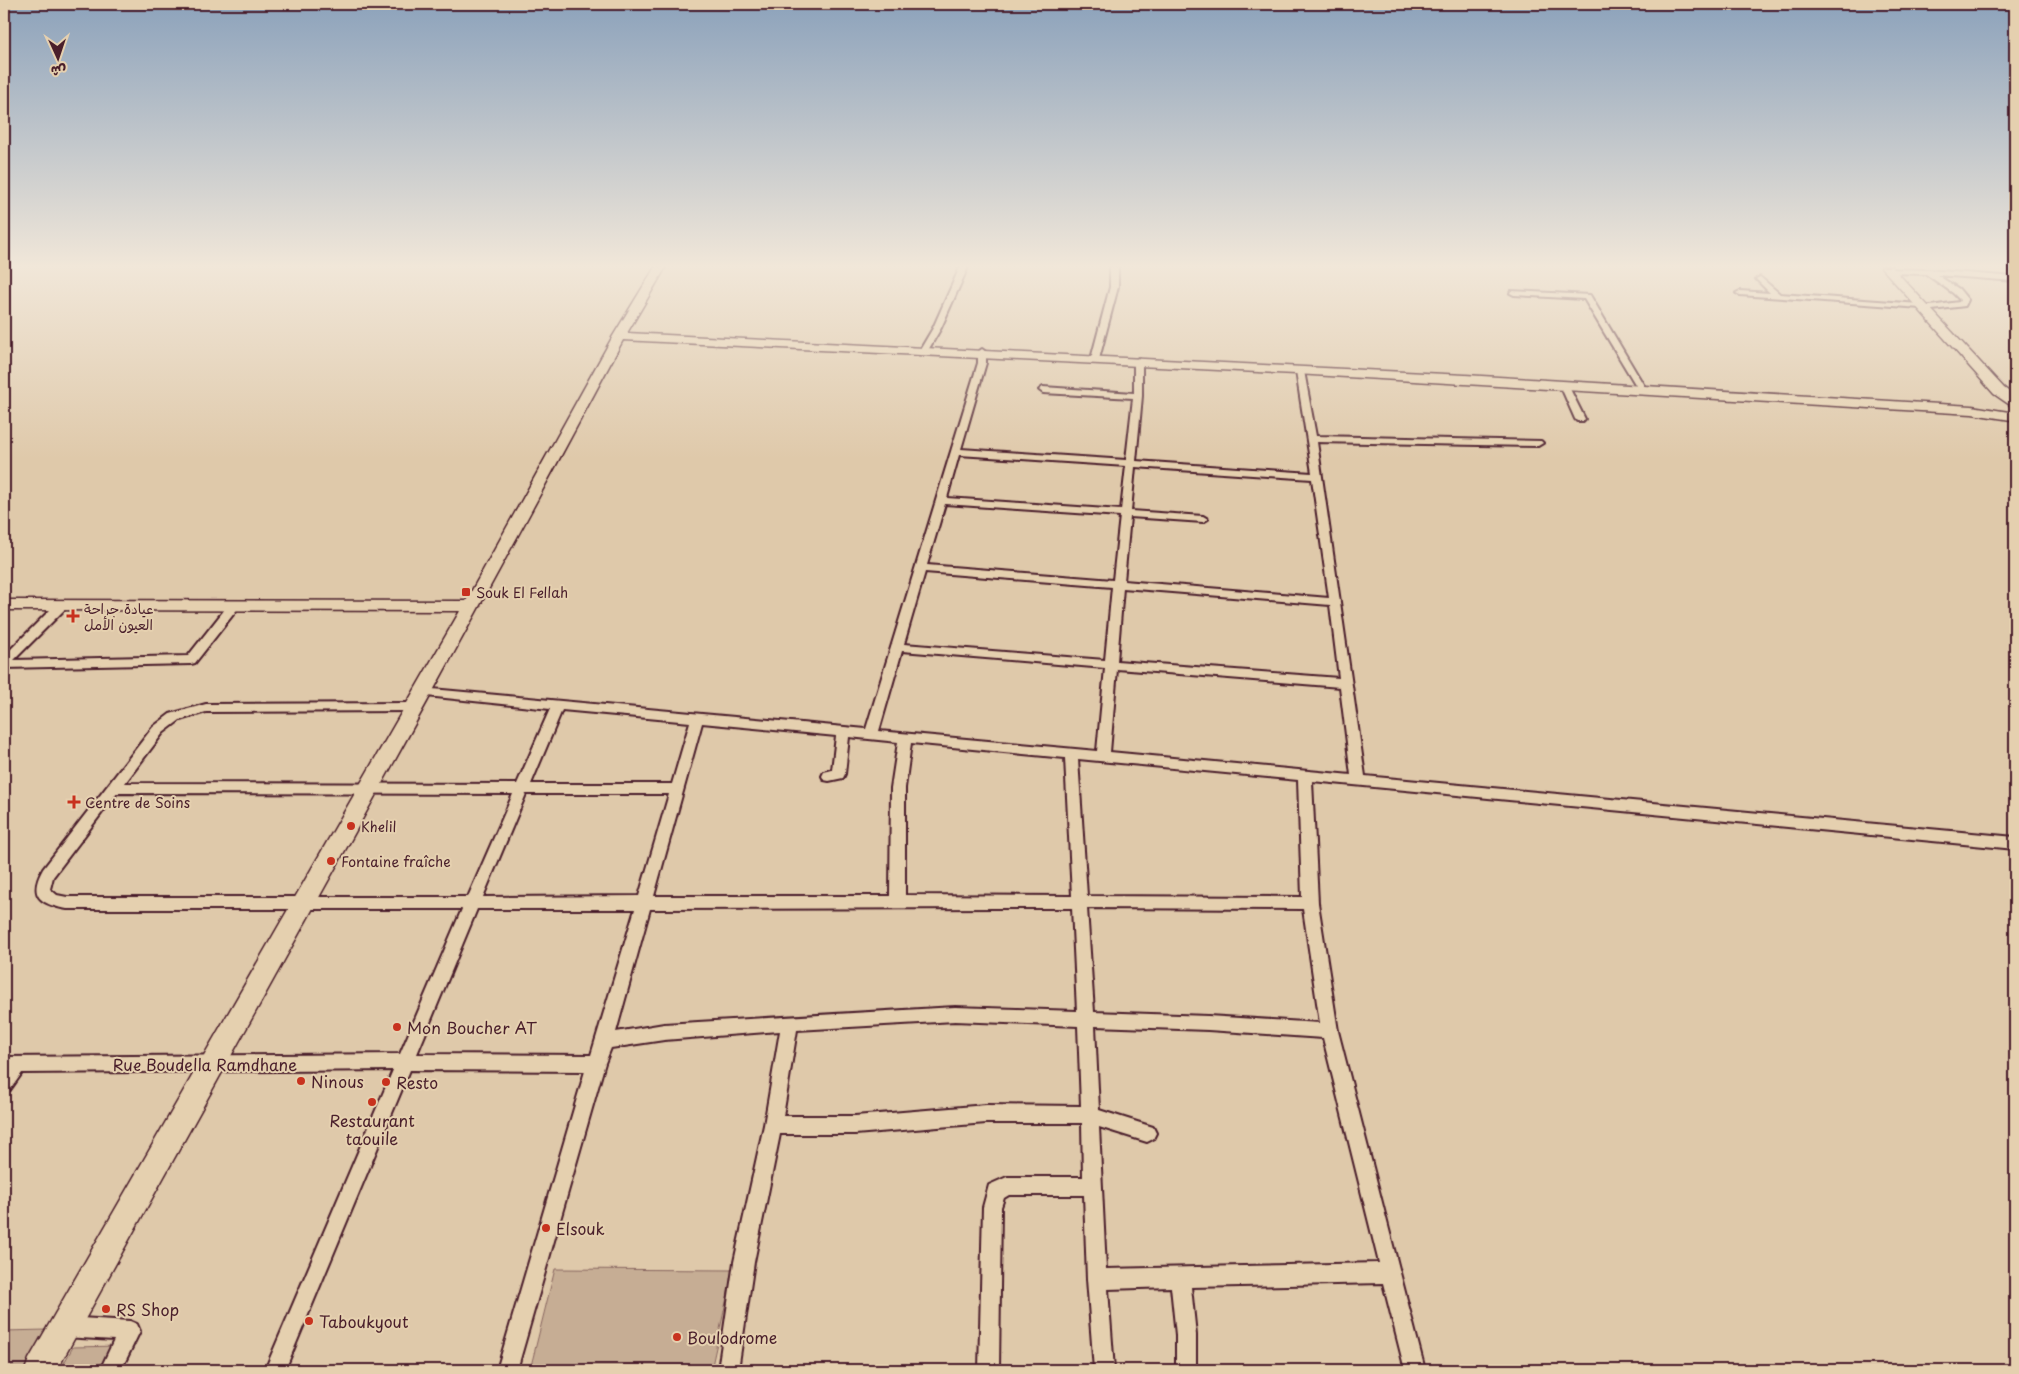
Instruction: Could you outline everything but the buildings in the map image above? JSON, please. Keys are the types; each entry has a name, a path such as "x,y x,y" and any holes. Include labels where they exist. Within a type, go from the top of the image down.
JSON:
{"main road":[{"path":"40,1370 471,606 623,331"},
{"path":"1944,331 1998,391 2011,411"},
{"path":"620,336 982,352 2011,411"},
{"path":"4,605 233,607 471,606"}],"street":[{"path":"924,350 935,331"},
{"path":"1095,359 1102,331"},
{"path":"1607,331 1642,389"},
{"path":"871,735 920,568 957,452 982,363 982,352"},
{"path":"1103,757 1118,583 1138,396 1138,361"},
{"path":"1300,371 1328,547 1359,781"},
{"path":"1564,385 1580,419"},
{"path":"1043,390 1138,396"},
{"path":"1311,439 1538,443"},
{"path":"957,452 1316,476"},
{"path":"941,501 1204,519"},
{"path":"920,568 1334,602"},
{"path":"4,663 62,605"},
{"path":"4,663 191,660 233,607"},
{"path":"897,647 1346,684"},
{"path":"1310,903 644,901 472,904 67,903 46,897 42,890 43,882 48,873 158,730 175,717 206,708 417,700 558,706 697,718 2015,843"},
{"path":"275,1370 558,706"},
{"path":"507,1370 596,1063 605,1042 697,718"},
{"path":"829,776 838,774 843,732"},
{"path":"898,901 898,788 905,738"},
{"path":"1071,754 1086,1019 1097,1280 1104,1370"},
{"path":"1305,776 1310,903 1330,1031 1415,1370"},
{"path":"114,788 676,789"},
{"path":"605,1042 664,1032 955,1014 1208,1023 1330,1031"},
{"path":"728,1370 744,1262 773,1125 790,1023"},
{"name":"Rue Boudella Ramdhane","path":"11,1065 212,1065 405,1062 596,1063"},
{"path":"4,1084 11,1065"},
{"path":"773,1125 855,1125 986,1114 1090,1115 1119,1126 1147,1133"},
{"path":"989,1370 992,1207 996,1192 1007,1186 1093,1186"},
{"path":"1097,1280 1391,1273"},
{"path":"1180,1278 1186,1335 1186,1370"},
{"path":"64,1327 130,1331 110,1370"}],"shaded area":[{"path":"555,1269 733,1270 711,1370 530,1370"},
{"path":"47,1330 25,1370 4,1370 4,1331"},
{"path":"119,1346 106,1370 60,1370 73,1347"}],"place":[{"name":"Souk El Fellah","path":"466,592"},
{"name":"عيادة جراحة العيون الأمل","path":"73,616"},
{"name":"Centre de Soins","path":"74,802"},
{"name":"Khelil","path":"351,826"},
{"name":"Fontaine fraîche","path":"331,861"},
{"name":"Mon Boucher AT","path":"397,1027"},
{"name":"Ninous","path":"301,1081"},
{"name":"Resto","path":"386,1082"},
{"name":"Restaurant taouile","path":"372,1102"},
{"name":"Elsouk","path":"546,1228"},
{"name":"RS Shop","path":"106,1309"},
{"name":"Taboukyout","path":"309,1321"},
{"name":"Boulodrome","path":"677,1337"}]}
